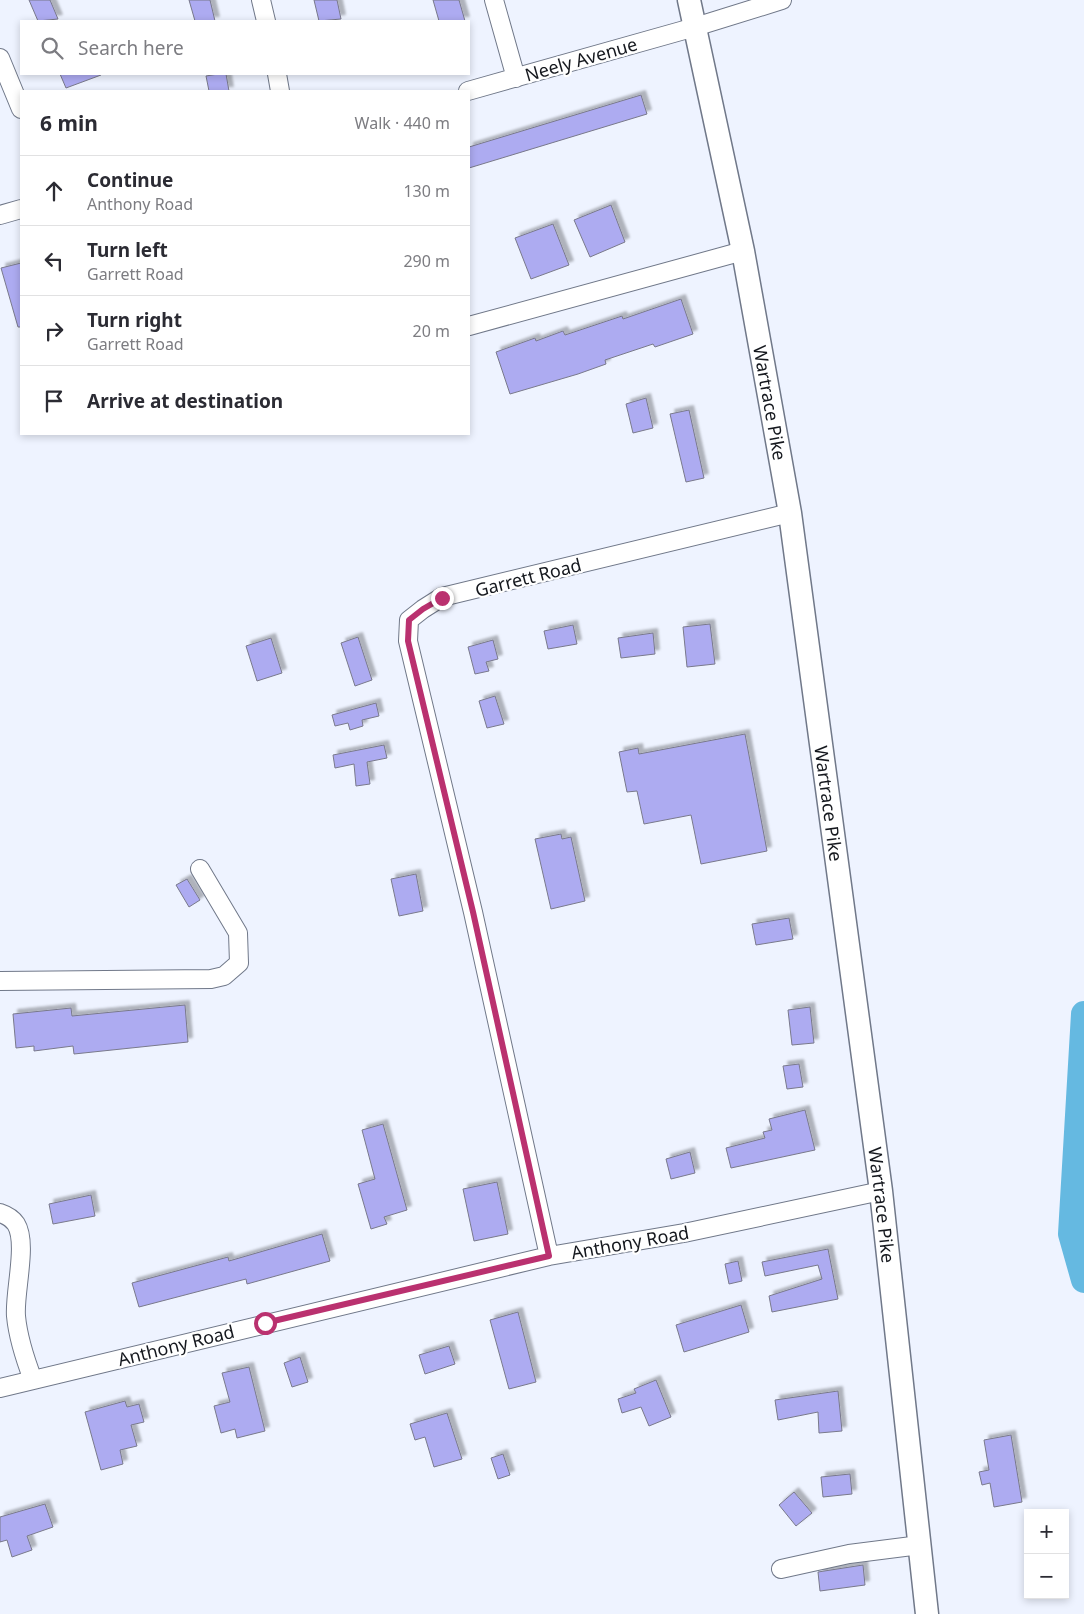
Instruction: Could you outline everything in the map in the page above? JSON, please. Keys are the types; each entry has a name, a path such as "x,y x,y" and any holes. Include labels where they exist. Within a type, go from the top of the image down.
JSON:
{"main road":[{"name":"Wartrace Pike","path":"689,0 743,251 790,513 881,1191 928,1614"}],"street":[{"path":"261,0 266,20"},
{"path":"494,0 516,78"},
{"name":"Neely Avenue","path":"470,90 782,0"},
{"path":"0,58 20,107"},
{"path":"277,75 280,90"},
{"path":"0,215 20,210"},
{"path":"470,326 743,251"},
{"name":"Garrett Road","path":"549,1256 473,912 408,641 409,620 442,598 790,513"},
{"path":"0,981 211,979 224,976 239,963 238,933 200,869"},
{"name":"Anthony Road","path":"0,1388 549,1256 684,1233 881,1191"},
{"path":"0,1213 8,1216 16,1224 18,1233 20,1256 16,1314 18,1333 32,1380"},
{"path":"781,1569 849,1554 920,1545"}],"building":[{"path":"29,0 50,0 58,19 38,20"},
{"path":"189,0 210,0 215,20 195,20"},
{"path":"314,0 337,0 341,19 319,20"},
{"path":"433,0 459,0 465,20 439,20"},
{"path":"60,75 101,75 66,88"},
{"path":"226,75 229,90 209,90 206,76"},
{"path":"641,95 647,114 470,168 470,147"},
{"path":"611,205 625,242 590,257 574,220"},
{"path":"553,224 569,265 531,279 515,238"},
{"path":"20,263 20,327 18,327 1,268"},
{"path":"681,299 693,334 655,347 653,344 605,360 606,364 578,374 510,394 496,352 535,338 536,341 563,331 565,335 622,316 623,319"},
{"path":"646,398 653,428 633,433 626,404"},
{"path":"689,410 704,478 686,482 670,414"},
{"path":"710,624 715,664 687,667 683,627"},
{"path":"573,625 577,644 548,649 544,631"},
{"path":"653,633 655,654 621,658 618,638"},
{"path":"358,637 372,680 355,686 341,643"},
{"path":"271,638 282,673 257,681 246,646"},
{"path":"493,640 498,659 486,662 489,671 475,674 468,647"},
{"path":"495,696 504,724 487,728 479,701"},
{"path":"376,703 379,716 362,720 363,726 350,730 348,723 335,726 332,715"},
{"path":"745,734 767,851 701,864 691,815 644,824 637,791 627,792 619,752 638,748 639,754"},
{"path":"384,745 387,758 367,762 370,784 356,786 354,764 335,768 333,755"},
{"path":"561,834 562,839 571,837 585,901 551,909 535,839"},
{"path":"416,874 423,911 399,916 391,879"},
{"path":"187,879 200,900 189,907 176,885"},
{"path":"789,918 793,939 756,945 752,924"},
{"path":"185,1005 188,1042 74,1054 73,1046 34,1051 34,1046 16,1048 13,1014 71,1008 72,1016"},
{"path":"810,1007 814,1043 792,1045 788,1010"},
{"path":"799,1064 803,1087 787,1089 783,1066"},
{"path":"805,1110 815,1150 731,1168 726,1148 765,1138 763,1132 772,1130 769,1119"},
{"path":"383,1124 407,1210 384,1217 387,1224 371,1229 358,1184 375,1179 362,1130"},
{"path":"690,1152 695,1173 671,1179 666,1159"},
{"path":"497,1182 508,1234 474,1241 463,1189"},
{"path":"91,1195 95,1216 53,1224 49,1204"},
{"path":"322,1234 330,1261 247,1284 246,1279 139,1307 132,1283 228,1257 229,1261"},
{"path":"828,1249 838,1299 772,1312 769,1296 822,1279 818,1265 765,1276 762,1262"},
{"path":"738,1261 742,1281 729,1284 725,1264"},
{"path":"741,1305 749,1332 684,1352 676,1325"},
{"path":"518,1312 536,1382 509,1389 490,1320"},
{"path":"449,1346 455,1364 425,1374 419,1355"},
{"path":"300,1357 308,1382 292,1387 284,1363"},
{"path":"249,1367 265,1431 237,1438 235,1429 221,1433 214,1406 230,1402 222,1373"},
{"path":"656,1380 671,1417 649,1426 641,1407 622,1413 618,1399 636,1393 634,1389"},
{"path":"838,1391 842,1431 819,1433 818,1412 778,1420 775,1400"},
{"path":"125,1401 127,1407 139,1404 144,1422 131,1425 137,1446 120,1450 123,1464 101,1470 85,1412"},
{"path":"447,1413 462,1459 434,1467 425,1437 415,1440 410,1424"},
{"path":"1011,1435 1022,1502 994,1507 990,1483 982,1485 979,1472 989,1470 984,1440"},
{"path":"503,1454 510,1475 498,1479 491,1458"},
{"path":"850,1474 852,1494 823,1497 821,1477"},
{"path":"794,1492 812,1513 796,1526 779,1505"},
{"path":"45,1504 53,1527 27,1536 32,1550 12,1557 7,1540 0,1542 0,1517"},
{"path":"863,1565 865,1585 820,1591 818,1572"}],"waterway":[{"path":"1084,1014 1071,1234 1084,1280"}],"route":[{"path":"265,1323 549,1256 473,912 408,641 409,620 442,598"}]}
